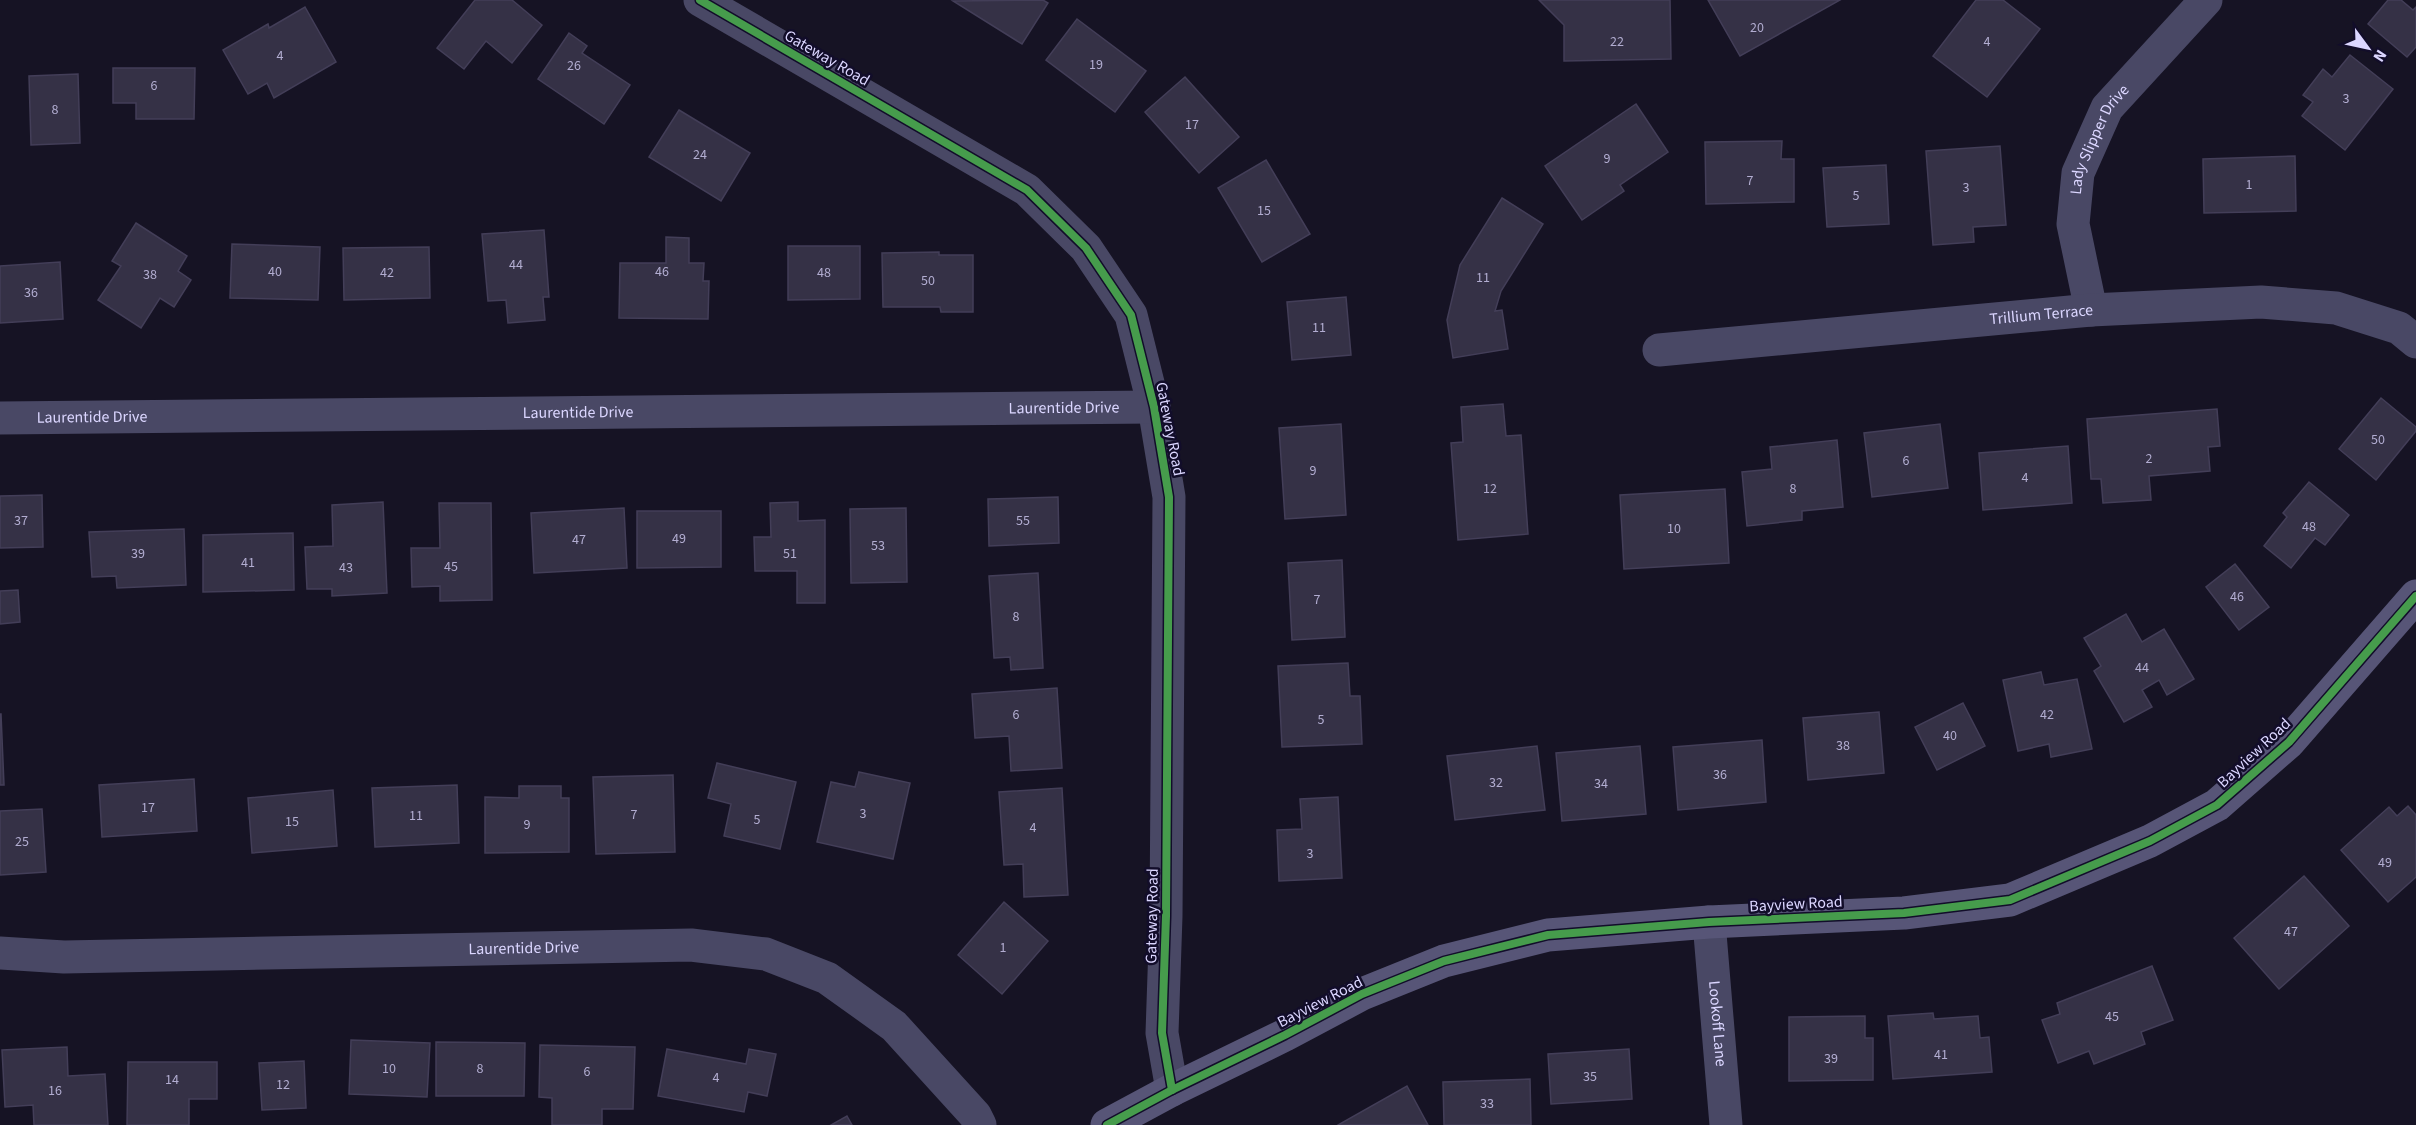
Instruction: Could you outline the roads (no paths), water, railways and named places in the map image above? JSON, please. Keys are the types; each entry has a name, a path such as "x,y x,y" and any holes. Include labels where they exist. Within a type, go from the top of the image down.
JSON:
{"street":[{"name":"Gateway Road","path":"700,0 1027,190 1086,248 1131,315 1154,408 1169,497 1166,916 1162,1033 1172,1090"},
{"name":"Lady Slipper Drive","path":"2091,310 2073,224 2078,173 2107,108 2206,0"},
{"name":"Trillium Terrace","path":"1659,350 2091,310 2260,302 2336,308 2398,328 2416,342"},
{"name":"Laurentide Drive","path":"0,418 1154,408"},
{"name":"Bayview Road","path":"1107,1125 1362,994 1444,961 1548,935 1709,922 1904,913 2010,900 2150,841 2217,805 2289,742 2416,596"},
{"name":"Lookoff Lane","path":"1709,922 1726,1125"},
{"name":"Laurentide Drive","path":"0,953 64,957 691,945 766,954 827,978 894,1026 975,1115 980,1125"}]}
